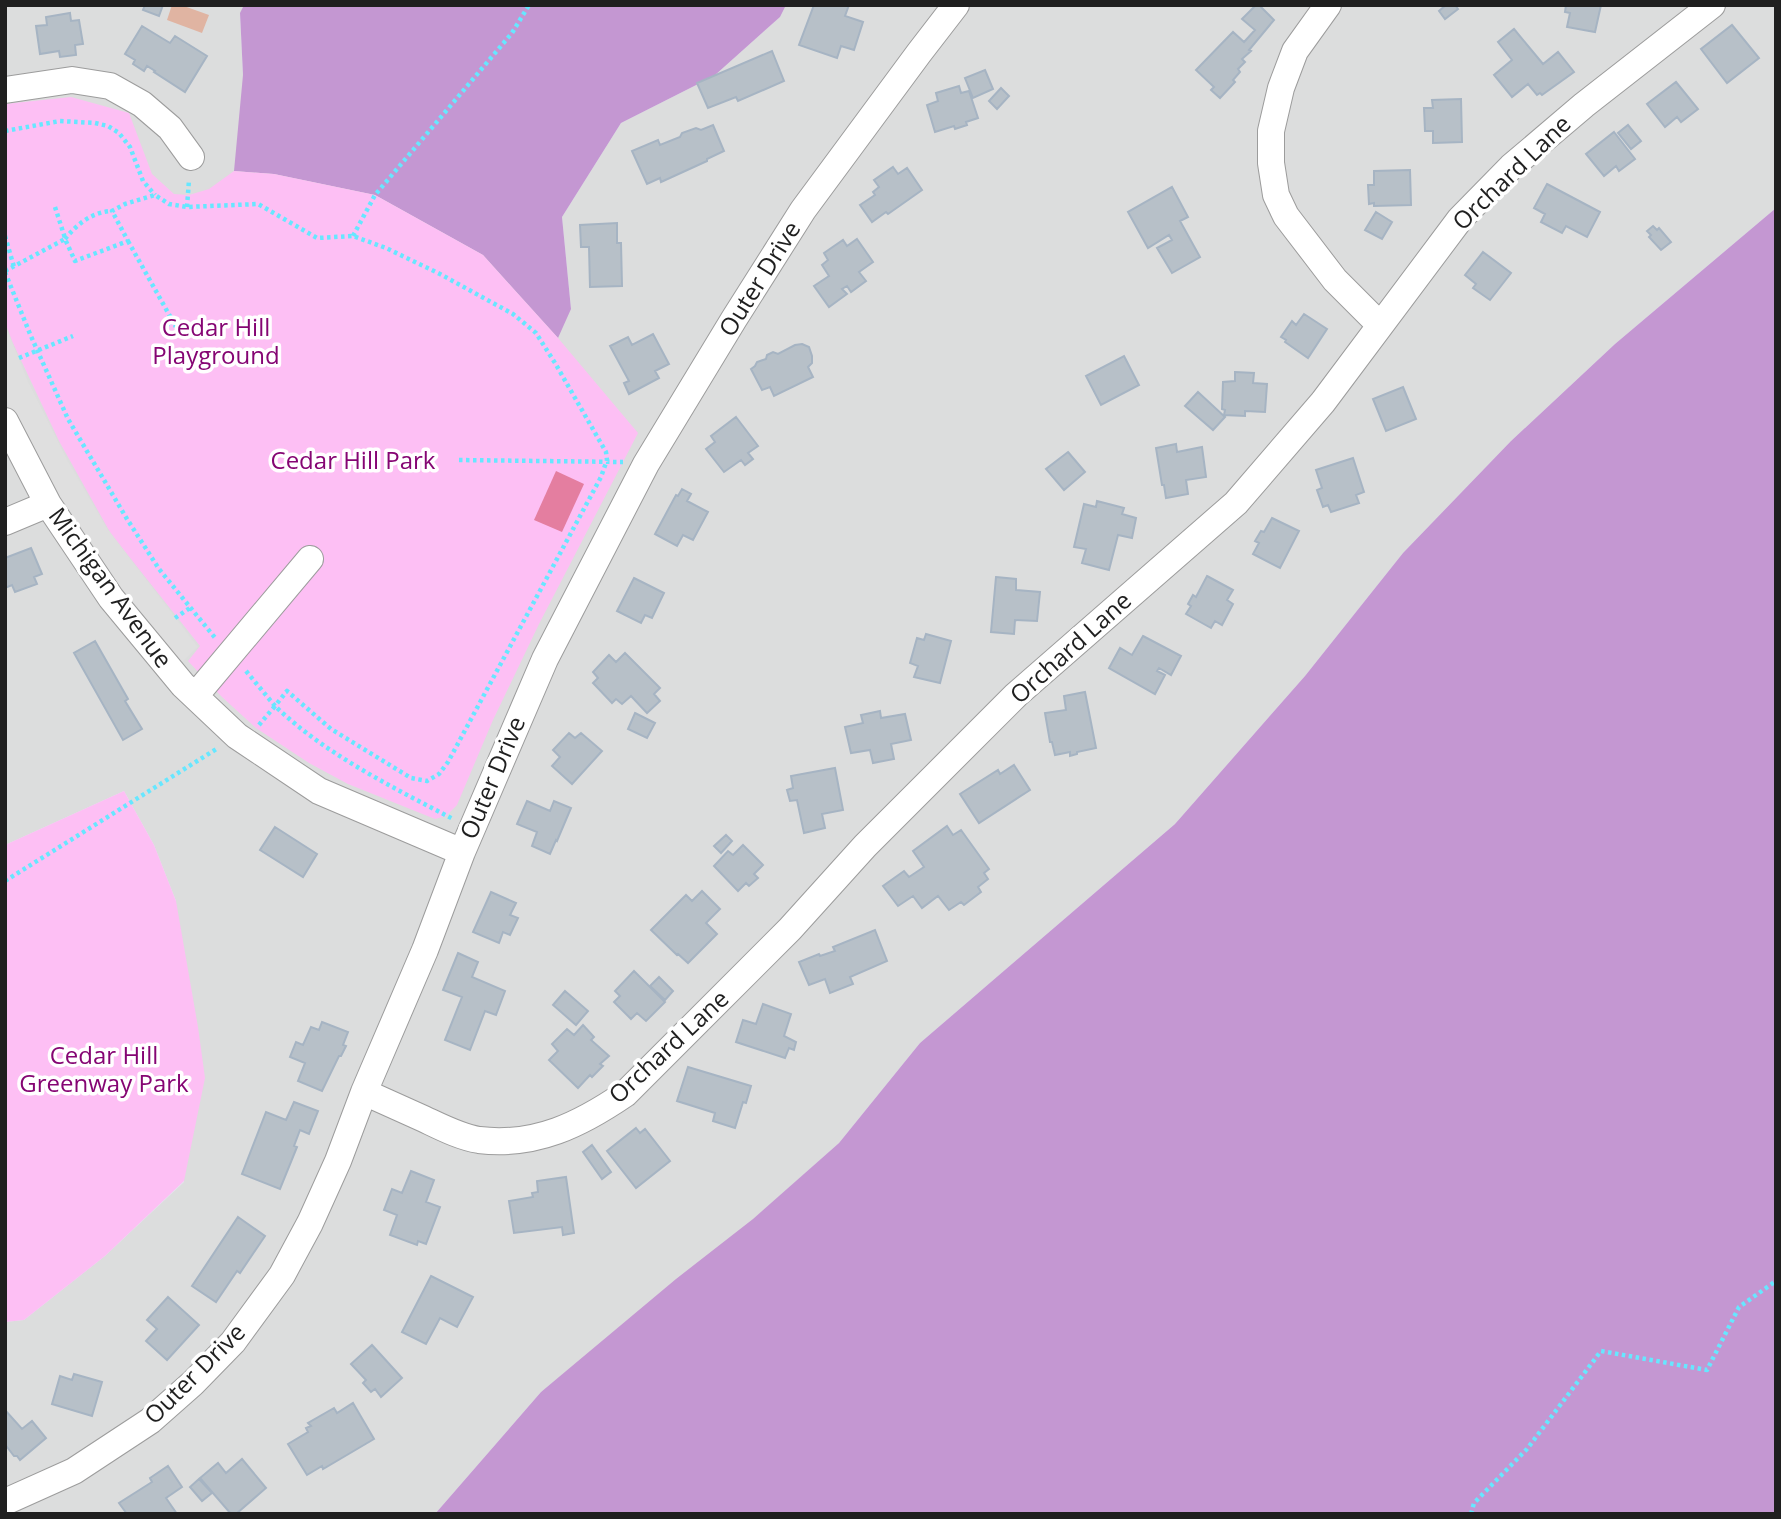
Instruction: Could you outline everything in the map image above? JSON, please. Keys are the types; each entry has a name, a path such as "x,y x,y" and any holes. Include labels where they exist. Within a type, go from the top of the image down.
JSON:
{"street":[{"name":"Outer Drive","path":"5,1502 68,1474 137,1431 193,1383 233,1342 282,1275 310,1223 338,1161 467,840 545,659 643,471 803,210 956,5"},
{"path":"1328,5 1295,51 1281,88 1271,131 1271,163 1276,195 1286,216 1335,280 1380,325"},
{"name":"Orchard Lane","path":"364,1092 444,1129 477,1139 509,1141 562,1130 597,1113 625,1094 790,929 864,846 1016,695 1236,503 1324,402 1460,219 1511,167 1584,105 1712,5"},
{"path":"5,90 72,80 110,86 142,104 170,128 191,156"},
{"name":"Michigan Avenue","path":"5,421 48,504 111,598 183,685 241,739 319,791 467,840"},
{"path":"5,522 48,504"},
{"path":"195,696 310,559"}],"path":[{"path":"353,236 375,195 512,33 529,5"},
{"path":"5,131 60,121 108,126 119,133 130,147 143,181 155,195 169,204 187,207 258,204 317,238 353,236 386,248 440,274 513,314 536,333 606,452 607,460 595,489 448,762 439,774 427,780 411,778 331,729 287,691 241,739 5,881"},
{"path":"155,195 112,211 102,212 76,225 65,239 5,272 68,419 159,569 275,706 321,744 467,840"},
{"path":"55,207 75,261 128,241"},
{"path":"112,211 171,318 170,324 181,327"},
{"path":"5,236 14,267"},
{"path":"19,358 73,336"},
{"path":"459,460 607,460 630,462 643,471"},
{"path":"175,618 190,608"},
{"path":"1471,1514 1474,1503 1527,1449 1601,1351 1707,1370 1740,1307 1776,1281"}],"shaded area":[{"path":"5,5 244,5 240,14 243,75 571,309 562,217 621,123 714,76 780,17 786,5 1776,5 1776,208 1615,344 1511,441 1403,553 1305,676 1175,824 920,1043 839,1143 740,1231 541,1392 435,1514 5,1514 5,1322 24,1320 105,1256 184,1182 176,901 154,845 124,791 5,845"},
{"path":"172,5 181,5 209,15 202,33 167,20"},
{"path":"244,5 786,5 780,17 714,76 621,123 562,217 571,309 558,338 483,255 375,195 274,174 234,171 243,75 240,13"},
{"path":"1776,208 1776,1514 435,1514 541,1392 676,1279 753,1219 839,1143 920,1043 1175,824 1305,676 1403,553 1511,441 1615,344"},
{"path":"5,324 29,384 66,458 107,528 198,647 178,666 86,544 29,446 5,397"},
{"path":"556,471 584,484 562,532 534,520"}],"green space":[{"name":"Cedar Hill Park","path":"71,97 129,113 152,174 174,194 189,195 209,189 234,171 274,174 375,195 483,255 638,433 539,624 493,720 457,805 446,816 435,819 348,784 309,763 256,728 222,697 188,661 200,646 111,534 59,441 5,322 5,104"},
{"name":"Cedar Hill Greenway Park","path":"124,791 154,845 176,901 198,1027 205,1078 184,1181 105,1256 24,1320 5,1322 5,845"}],"building":[{"path":"145,5 163,5 159,16 143,10"},
{"path":"814,5 849,5 845,16 863,22 854,50 841,46 837,58 799,45"},
{"path":"1256,5 1274,20 1242,59 1245,62 1238,69 1240,72 1233,80 1235,82 1220,98 1211,90 1214,87 1196,70 1233,32 1244,42 1255,30 1242,19"},
{"path":"1446,5 1455,5 1458,9 1445,19 1439,11"},
{"path":"1566,5 1601,5 1595,32 1567,27 1570,13 1565,12"},
{"path":"70,13 71,21 79,20 83,44 75,45 76,55 60,57 59,51 40,54 36,26 47,25 46,17"},
{"path":"1732,25 1759,58 1727,83 1701,49"},
{"path":"142,26 170,43 175,36 207,56 185,92 147,66 144,71 133,64 135,60 125,54"},
{"path":"1514,29 1543,64 1558,52 1574,72 1542,95 1537,95 1528,84 1512,97 1494,75 1512,60 1498,42"},
{"path":"772,51 784,81 738,101 736,97 708,108 697,83"},
{"path":"985,70 993,89 973,98 965,78"},
{"path":"1676,82 1698,109 1681,122 1677,117 1665,127 1647,104"},
{"path":"959,86 961,93 969,91 978,118 955,129 954,126 935,132 927,105 938,101 936,93"},
{"path":"1001,88 1009,96 997,109 989,101"},
{"path":"1461,99 1462,142 1433,143 1433,131 1425,131 1424,108 1433,108 1432,100"},
{"path":"713,125 724,151 661,182 660,178 647,184 632,151 658,140 660,145 680,137 682,133"},
{"path":"1628,125 1641,141 1631,149 1618,133"},
{"path":"1614,132 1635,159 1619,171 1616,166 1604,176 1586,154"},
{"path":"893,167 898,174 907,168 922,190 872,222 860,205 875,195 873,192 879,187 874,180"},
{"path":"1410,170 1411,205 1369,204 1368,185 1374,185 1374,171"},
{"path":"1547,184 1600,212 1587,237 1566,226 1562,233 1541,222 1545,214 1534,208"},
{"path":"1172,187 1188,217 1180,221 1200,257 1172,273 1157,248 1172,240 1169,235 1148,248 1128,212"},
{"path":"1376,212 1392,222 1382,239 1365,230"},
{"path":"617,223 617,243 621,243 622,286 590,287 589,247 581,247 580,225"},
{"path":"1653,226 1657,230 1659,228 1671,242 1661,250 1647,231"},
{"path":"857,239 873,262 859,272 866,281 851,292 847,286 842,289 847,294 829,307 814,286 829,276 822,265 828,260 824,253 843,240 847,246"},
{"path":"1483,252 1511,273 1490,300 1473,288 1476,284 1465,275"},
{"path":"1304,314 1327,329 1308,358 1281,337 1292,321 1296,325"},
{"path":"653,334 669,364 655,371 659,378 629,394 624,383 629,381 610,346 628,337 632,345"},
{"path":"802,344 809,347 812,356 812,363 808,367 813,377 774,396 770,387 762,390 751,369 757,362 766,359 767,355 773,352 778,354"},
{"path":"1124,356 1139,385 1101,405 1086,376"},
{"path":"1235,372 1254,373 1253,383 1267,384 1265,412 1245,411 1245,416 1224,415 1223,382 1235,381"},
{"path":"1403,387 1416,419 1386,431 1373,399"},
{"path":"1198,392 1225,417 1213,430 1185,406"},
{"path":"736,417 758,446 748,453 753,459 745,465 741,460 724,472 706,449 715,442 711,436"},
{"path":"1176,444 1177,452 1202,447 1206,477 1186,480 1188,494 1166,498 1156,448"},
{"path":"1068,452 1085,472 1064,490 1046,469"},
{"path":"1353,458 1364,492 1356,495 1359,503 1331,512 1328,505 1323,507 1317,490 1322,488 1316,470"},
{"path":"682,489 691,494 687,501 708,512 693,540 683,535 677,546 655,534"},
{"path":"1097,501 1124,508 1122,514 1136,518 1132,538 1118,535 1109,570 1082,563 1086,549 1074,547 1084,504 1096,507"},
{"path":"1272,518 1299,531 1280,568 1253,554 1259,543 1255,541"},
{"path":"31,548 42,574 34,577 37,584 15,592 12,585 5,588 5,558"},
{"path":"1207,576 1233,590 1227,600 1233,604 1222,625 1215,621 1211,628 1186,614 1191,606 1188,604 1193,595 1196,597"},
{"path":"996,577 1016,579 1016,590 1040,592 1037,621 1015,620 1014,634 991,632"},
{"path":"634,578 664,593 652,618 645,615 641,623 617,611"},
{"path":"926,634 951,641 940,683 914,677 918,666 910,663 917,638 924,640"},
{"path":"1143,636 1181,656 1171,675 1159,668 1157,671 1165,675 1155,694 1109,668 1120,648 1132,655"},
{"path":"95,641 142,729 123,740 74,653"},
{"path":"625,653 660,688 654,694 660,701 647,713 631,696 622,704 616,699 612,703 593,683 598,678 593,672 609,655 616,662"},
{"path":"1085,692 1096,748 1070,756 1070,752 1055,755 1045,713 1066,710 1064,696"},
{"path":"880,711 881,718 905,714 911,740 891,744 894,759 873,763 870,750 851,753 845,727 863,723 861,715"},
{"path":"635,713 655,723 647,738 628,729"},
{"path":"569,733 575,738 581,733 602,751 572,784 552,766 560,757 553,750"},
{"path":"1014,765 1030,790 979,823 960,794 998,770 1000,774"},
{"path":"835,768 843,810 822,814 825,828 804,833 797,800 790,801 787,790 793,788 791,776"},
{"path":"527,801 550,811 554,801 571,808 550,854 532,846 537,832 517,824"},
{"path":"947,826 953,835 961,830 989,869 984,873 988,879 978,887 981,892 964,905 961,902 949,910 938,896 922,908 913,896 898,906 883,886 904,871 909,877 924,867 913,851"},
{"path":"275,827 317,854 303,877 260,850"},
{"path":"726,835 732,841 721,853 714,846"},
{"path":"743,845 763,865 754,874 758,878 749,886 746,883 738,891 714,866 728,851 733,855"},
{"path":"702,891 720,909 706,923 717,934 688,963 651,930 686,895 692,901"},
{"path":"491,892 516,903 510,915 518,918 510,935 503,932 499,943 473,932"},
{"path":"875,930 887,961 850,977 853,984 830,993 825,979 809,985 799,962 835,951 833,947"},
{"path":"458,953 478,962 472,977 505,991 496,1015 485,1011 470,1050 445,1040 462,997 443,990"},
{"path":"634,971 665,1002 646,1021 637,1013 631,1019 614,1002 620,996 615,991"},
{"path":"659,977 673,991 665,1000 650,986"},
{"path":"565,991 588,1011 576,1025 553,1005"},
{"path":"763,1004 791,1014 784,1036 796,1042 794,1050 789,1048 785,1058 736,1042 743,1020 756,1024"},
{"path":"322,1022 348,1032 343,1045 346,1046 322,1091 298,1081 305,1063 290,1057 296,1042 303,1045 311,1027 319,1030"},
{"path":"583,1025 594,1037 591,1040 609,1056 600,1064 603,1066 578,1088 549,1060 558,1051 552,1044 567,1029 574,1035"},
{"path":"688,1067 751,1086 735,1128 713,1121 715,1113 677,1101"},
{"path":"294,1102 318,1111 309,1134 300,1130 294,1146 297,1147 280,1189 242,1174 266,1112 286,1120"},
{"path":"636,1128 640,1133 645,1129 670,1161 636,1188 607,1151"},
{"path":"592,1145 611,1172 602,1179 583,1152"},
{"path":"411,1171 434,1180 426,1202 440,1207 426,1244 418,1241 417,1245 390,1235 397,1215 384,1210 392,1189 402,1193"},
{"path":"566,1177 574,1233 563,1235 562,1227 514,1233 509,1201 533,1197 532,1193 538,1192 537,1181"},
{"path":"238,1217 265,1236 216,1302 192,1286"},
{"path":"431,1276 473,1297 457,1327 440,1318 426,1344 402,1332"},
{"path":"168,1297 199,1325 167,1360 146,1341 157,1329 147,1320"},
{"path":"372,1345 402,1378 381,1397 375,1389 371,1392 363,1383 366,1380 351,1364"},
{"path":"74,1374 102,1382 92,1416 52,1404 60,1376 72,1380"},
{"path":"353,1403 374,1439 323,1469 322,1466 307,1475 288,1444 308,1432 306,1428 311,1426 308,1423 334,1408 337,1413"},
{"path":"5,1410 22,1429 32,1421 46,1438 20,1460 7,1447 5,1449"},
{"path":"242,1459 266,1488 236,1514 231,1514 200,1478 218,1463 226,1473"},
{"path":"168,1466 182,1487 166,1498 177,1514 127,1514 119,1503 152,1482 150,1478"},
{"path":"199,1479 212,1493 202,1501 190,1487"}],"park label":[{"name":"Cedar Hill Playground","path":"216,342"}]}
